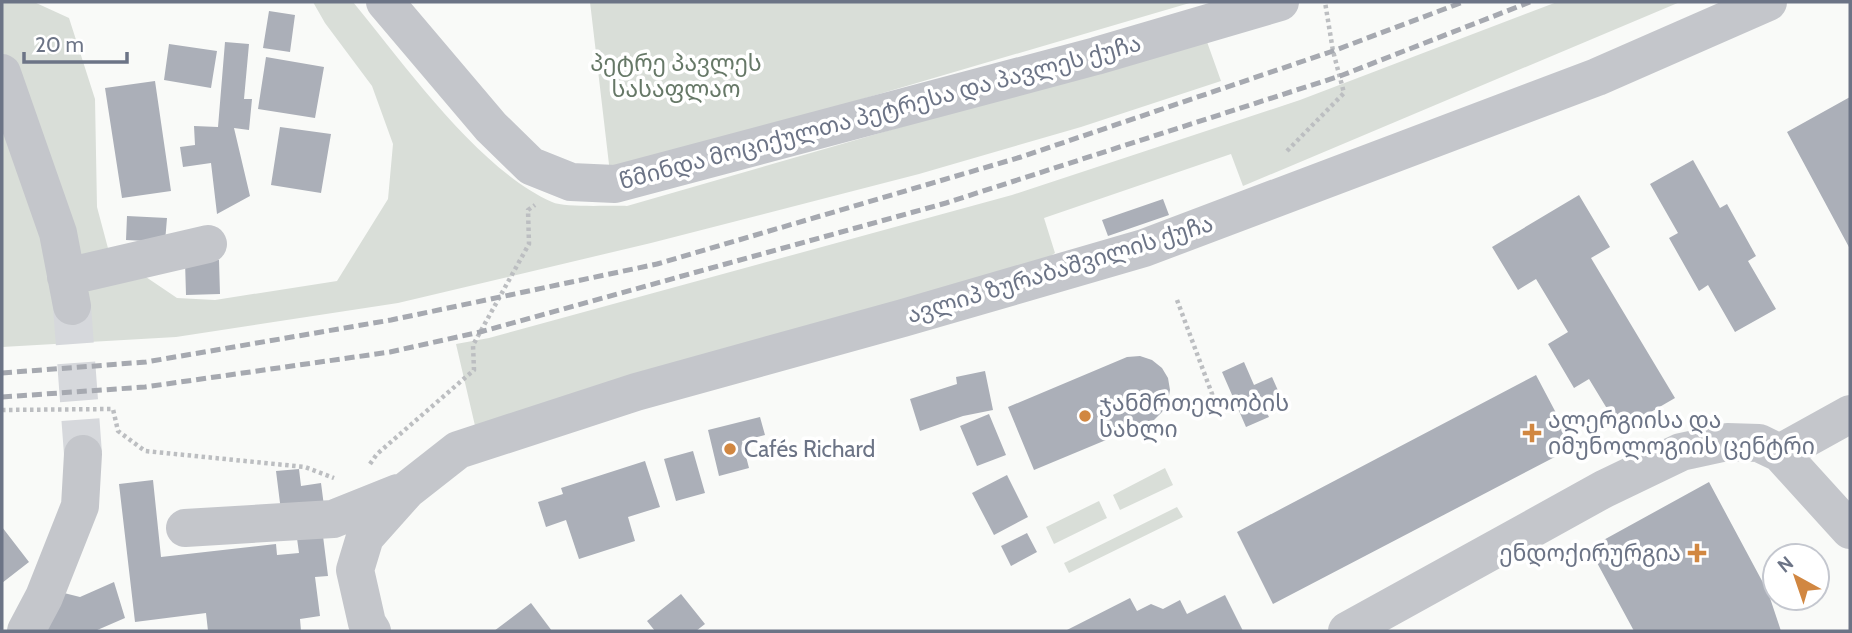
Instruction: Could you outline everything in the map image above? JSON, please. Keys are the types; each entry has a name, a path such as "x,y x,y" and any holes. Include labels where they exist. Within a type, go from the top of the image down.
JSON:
{"street":[{"name":"წმინდა მოციქულთა პეტრესა და პავლეს ქუჩა","path":"385,2 491,127 531,166 571,182 615,184 1096,56 1280,2"},
{"name":"ავლიპ ზურაბაშვილის ქუჩა","path":"372,631 367,623 355,570 365,537 407,490 458,450 636,392 903,318 1144,247 1597,77 1768,2"},
{"path":"2,73 58,233 69,291 208,244"},
{"path":"1780,453 1850,414"},
{"path":"1347,631 1604,489 1681,452 1727,442 1759,443 1780,453 1850,530"},
{"path":"26,631 44,597 80,506 83,454"},
{"path":"185,528 333,519 407,490"}],"path":[{"path":"1287,151 1345,93 1333,51 1325,2"},
{"path":"364,473 377,454 474,370 473,345 529,244 528,210 571,182"},
{"path":"1177,300 1219,410"},
{"path":"2,410 113,408 118,431 145,451 306,467 336,480"}],"green space":[{"path":"2,2 34,2 69,18 95,99 97,207 109,252 177,298 215,300 337,281 388,199 393,144 372,86 325,23 313,2 353,2 419,84 470,141 525,187 552,202 567,205 627,206 1206,39 1221,81 1081,127 919,174 651,243 398,303 176,337 2,347"},
{"name":"პეტრე პავლეს სასაფლაო","path":"590,2 1193,2 610,173"},
{"path":"1557,2 1680,2 1243,186 1231,154 1044,218 1055,253 1040,263 476,430 456,344 489,338 1012,195 1300,100"},
{"path":"1165,468 1173,485 1120,510 1113,495"},
{"path":"1099,501 1107,518 1054,544 1046,527"},
{"path":"1177,507 1183,517 1069,573 1064,563"}],"building":[{"path":"269,11 295,15 290,52 263,48"},
{"path":"225,42 249,44 244,99 252,99 249,130 234,128 250,196 217,214 211,163 183,167 180,147 195,145 194,126 218,127"},
{"path":"169,44 217,51 211,88 164,80"},
{"path":"266,57 324,67 315,118 258,109"},
{"path":"155,81 171,191 122,198 105,88"},
{"path":"1850,97 1850,249 1787,132"},
{"path":"280,127 331,134 321,193 271,185"},
{"path":"1693,160 1720,208 1727,204 1756,256 1748,261 1776,309 1735,332 1708,285 1699,291 1669,238 1678,233 1650,184"},
{"path":"1579,195 1610,247 1591,258 1675,398 1620,430 1589,379 1574,388 1548,344 1568,332 1536,279 1518,290 1492,247"},
{"path":"1163,199 1169,215 1108,236 1102,220"},
{"path":"127,216 167,218 165,242 126,240"},
{"path":"219,260 220,294 186,295 185,261"},
{"name":"ჯანმრთელობის სახლი","path":"1140,356 1152,360 1162,368 1168,378 1170,390 1162,412 1154,420 1034,470 1008,407 1127,357"},
{"path":"1244,362 1254,385 1272,377 1280,395 1262,403 1269,417 1246,427 1222,372"},
{"path":"985,371 993,410 963,416 920,431 910,399 957,384 956,377"},
{"path":"1536,375 1574,447 1273,604 1237,532"},
{"path":"989,414 1006,455 977,466 960,426"},
{"path":"760,417 765,435 742,441 749,468 719,476 708,430"},
{"path":"693,451 705,493 676,501 664,459"},
{"path":"645,461 660,507 628,517 635,541 579,559 566,520 546,527 538,502 563,494 561,488"},
{"path":"299,469 301,486 321,483 324,506 281,511 276,471"},
{"path":"1007,475 1028,517 994,535 972,493"},
{"path":"153,480 161,557 276,544 277,555 299,553 296,531 322,528 328,576 315,577 320,616 300,619 301,631 208,631 206,613 135,622 119,484"},
{"path":"1709,482 1761,579 1761,612 1775,612 1781,631 1634,631 1589,548"},
{"path":"2,527 29,562 2,583"},
{"path":"1027,533 1037,552 1011,566 1001,546"},
{"path":"114,582 125,618 95,631 41,631 60,592 80,597"},
{"path":"681,594 705,624 696,631 655,631 647,621"},
{"path":"1225,595 1243,631 1065,631 1130,598 1137,611 1151,604 1163,609 1180,600 1187,614"},
{"path":"531,603 552,631 494,631"}],"tunnel":[{"path":"72,306 83,454"}],"railway":[{"path":"2,373 146,362 391,320 657,264 1021,157 1333,51 1463,2"},
{"path":"2,397 145,387 390,352 480,332 946,203 1340,76 1530,2"}],"place":[{"name":"ჯანმრთელობის სახლი","path":"1085,416"},
{"name":"ალერგიისა და იმუნოლოგიის ცენტრი","path":"1532,433"},
{"name":"Cafés Richard","path":"730,449"},
{"name":"ენდოქირურგია","path":"1697,553"}]}
